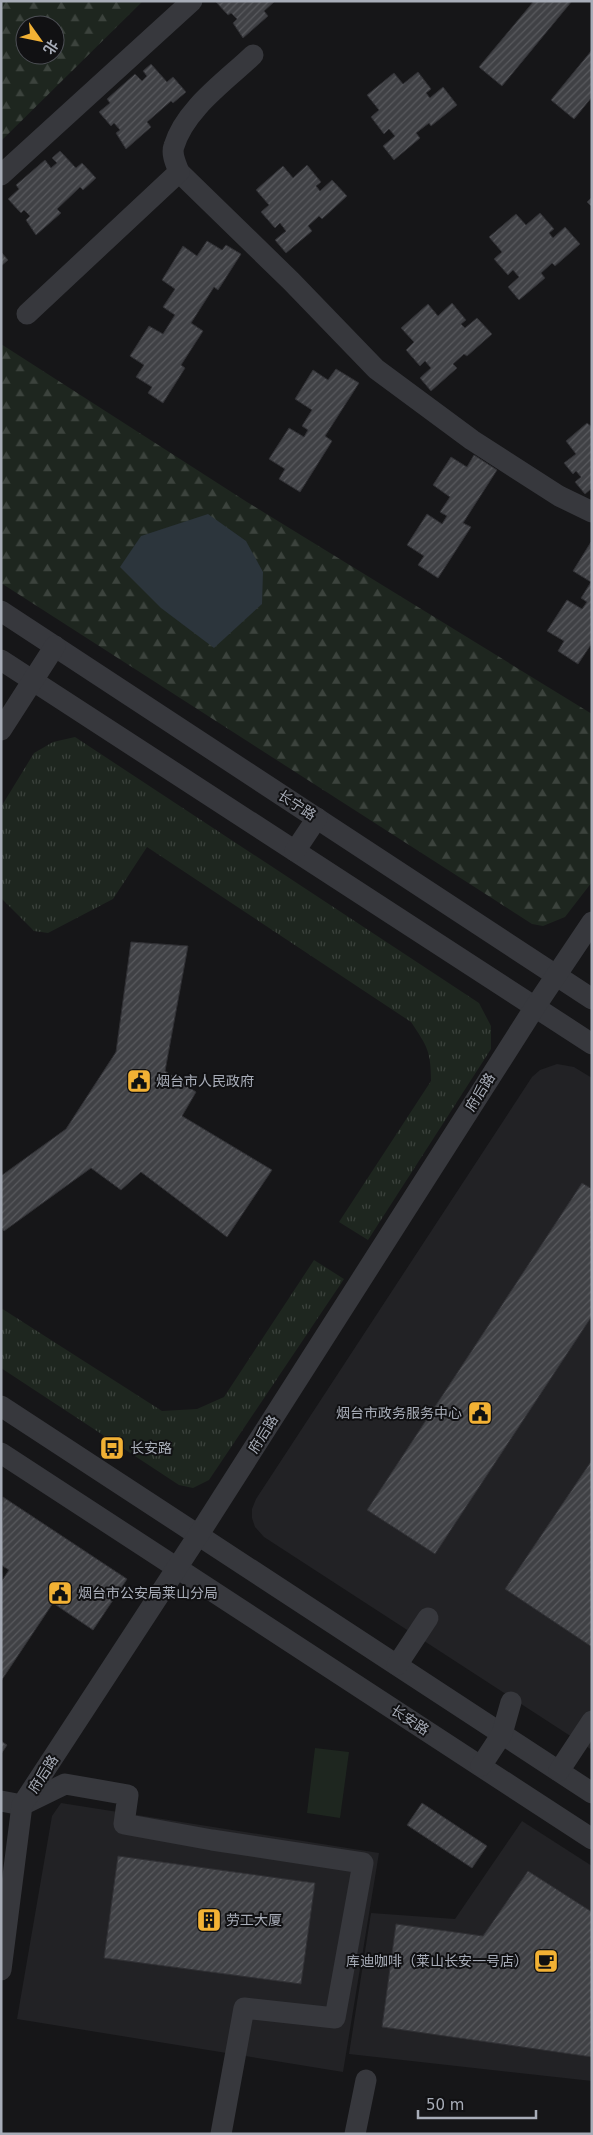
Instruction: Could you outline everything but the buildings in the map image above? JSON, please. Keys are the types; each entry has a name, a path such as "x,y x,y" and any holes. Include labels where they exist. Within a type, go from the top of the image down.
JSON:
{"street":[{"path":"1,174 192,1"},
{"path":"253,56 198,107 184,125 173,147 174,159 179,172 291,281 376,369 472,440 559,496 592,512"},
{"path":"27,314 179,172"},
{"name":"长宁路","path":"1,611 592,999"},
{"path":"1,730 55,646"},
{"path":"1,660 592,1044"},
{"path":"295,851 317,818"},
{"name":"府后路","path":"1,1970 22,1805 199,1534 535,1007 592,922"},
{"path":"1,1406 592,1793"},
{"name":"长安路","path":"1,1453 592,1839"},
{"path":"397,1665 428,1618"},
{"path":"481,1766 502,1734 511,1702"},
{"path":"559,1772 592,1720"},
{"path":"1,1801 22,1805 65,1784 128,1795 124,1824 212,1840 363,1863 335,2018 244,2008 221,2134"},
{"path":"355,2134 366,2080"}],"shaded area":[{"path":"208,514 246,541 263,572 262,604 214,648 161,608 120,567 141,536"},
{"path":"557,1064 574,1067 592,1078 592,1750 264,1537 255,1527 252,1518 252,1509 256,1499 532,1077 540,1070"},
{"path":"61,1803 379,1853 343,2072 17,2019 52,1816"},
{"path":"522,1821 592,1866 592,2081 349,2054 371,1913 455,1919"}],"green space":[{"path":"1,1 143,1 1,141"},
{"path":"1,344 247,502 592,714 592,882 565,917 543,926 532,924 1,583"},
{"path":"75,737 479,1003 491,1026 491,1049 368,1240 339,1222 431,1081 429,1055 421,1037 411,1022 147,847 113,899 48,933 34,931 1,898 1,807 34,753 53,742"},
{"path":"314,1260 344,1279 209,1480 193,1488 179,1485 1,1368 1,1308 162,1411 197,1409 224,1397"},
{"path":"315,1748 349,1752 340,1818 307,1813"}],"place":[{"name":"烟台市人民政府","path":"139,1081"},
{"name":"烟台市政务服务中心","path":"480,1413"},
{"name":"长安路","path":"112,1448"},
{"name":"烟台市公安局莱山分局","path":"60,1593"},
{"name":"劳工大厦","path":"209,1920"},
{"name":"库迪咖啡（莱山长安一号店）","path":"546,1961"}]}
